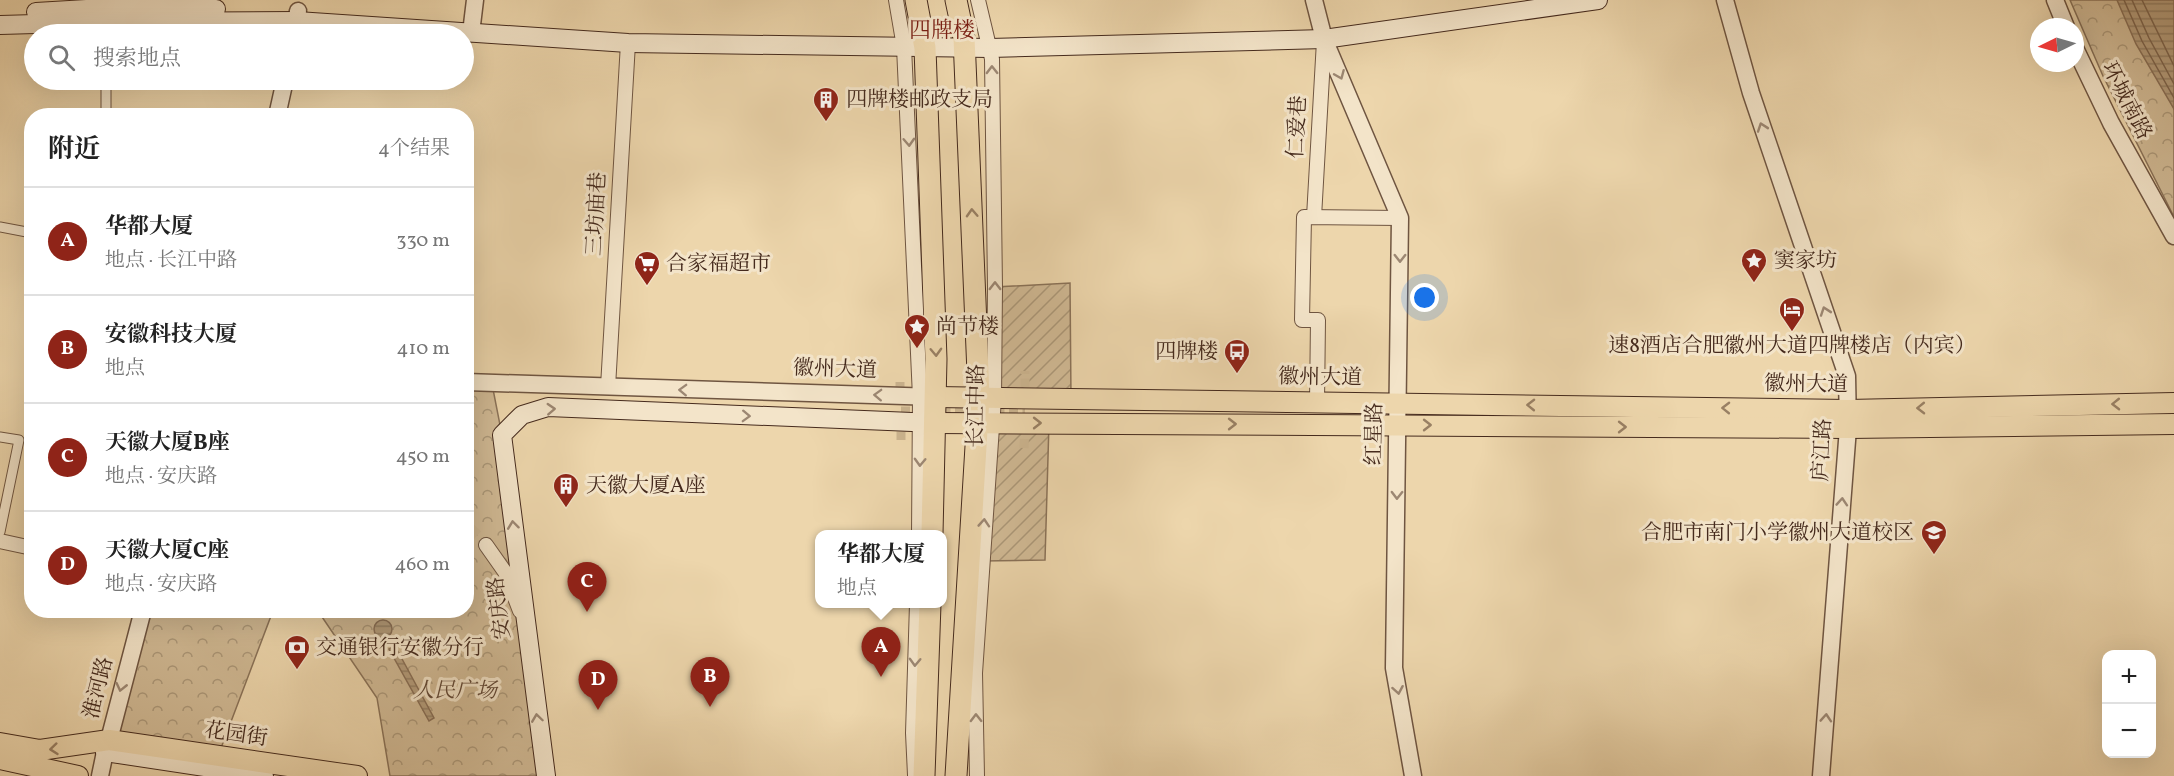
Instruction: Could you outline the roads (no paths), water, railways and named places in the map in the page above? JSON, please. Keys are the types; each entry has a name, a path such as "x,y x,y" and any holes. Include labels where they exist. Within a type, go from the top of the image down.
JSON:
{"highway":[{"name":"长江中路","path":"916,0 914,42 932,530"},
{"name":"长江中路","path":"956,0 964,43 987,398 956,776"},
{"path":"924,776 930,608"}],"main road":[{"path":"1323,34 1531,0"},
{"path":"474,27 989,44 1323,34 1598,0"},
{"path":"0,14 120,4 420,24"},
{"path":"175,24 297,17"},
{"path":"0,25 24,26"},
{"path":"474,27 628,43 914,42"},
{"name":"徽州大道","path":"928,397 1317,402 1848,419 2174,424"},
{"name":"徽州大道","path":"502,435 522,415 548,407 928,423 1398,425 1848,419 2174,403"},
{"name":"安庆路","path":"502,435 546,776"},
{"path":"0,743 40,750 107,746"},
{"name":"花园街","path":"107,746 264,776"},
{"name":"花园街","path":"107,746 357,776"},
{"path":"0,759 78,776"}],"street":[{"path":"472,24 475,0"},
{"path":"896,0 914,42"},
{"path":"978,0 989,44 995,276 987,398"},
{"name":"红星路","path":"1314,0 1323,34 1400,218 1394,668 1413,776"},
{"name":"庐江路","path":"1725,0 1750,93 1847,376 1848,419 1821,776"},
{"path":"2055,0 2062,18"},
{"name":"仁爱巷","path":"1314,217 1323,34"},
{"name":"三坊庙巷","path":"608,387 628,43"},
{"name":"环城南路","path":"2084,67 2110,123 2174,236"},
{"path":"106,90 106,108"},
{"path":"279,108 283,90"},
{"path":"1317,402 1318,320 1302,321 1304,217 1400,218"},
{"path":"0,227 24,232"},
{"name":"徽州大道","path":"474,382 928,397"},
{"path":"918,530 928,423"},
{"path":"977,776 975,673 984,423"},
{"path":"0,436 19,440 0,532"},
{"path":"0,541 24,546"},
{"path":"486,544 505,572 525,625"},
{"path":"915,776 913,733 917,608"},
{"name":"淮河路","path":"100,776 141,618"},
{"path":"129,657 146,618"}],"water":[{"path":"2117,0 2174,0 2174,109 2136,44"},
{"path":"379,620 387,620 392,625 390,636 379,638 374,633 374,625"},
{"path":"395,646 434,718 429,721 389,649"}],"tunnel":[{"path":"1025,371 1025,401"},
{"path":"900,382 900,398"},
{"path":"901,411 1025,411"},
{"path":"901,418 901,440"},
{"path":"1024,448 1025,424"},
{"path":"474,534 486,545"}],"place":[{"name":"四牌楼邮政支局","path":"826,123"},
{"name":"窦家坊","path":"1754,284"},
{"name":"合家福超市","path":"647,287"},
{"name":"速8酒店合肥徽州大道四牌楼店（内宾）","path":"1792,333"},
{"name":"尚节楼","path":"917,350"},
{"name":"四牌楼","path":"1237,375"},
{"name":"天徽大厦A座","path":"566,509"},
{"name":"合肥市南门小学徽州大道校区","path":"1934,556"},
{"name":"天徽大厦B座","path":"587,612"},
{"name":"交通银行安徽分行","path":"297,671"},
{"name":"华都大厦","path":"881,677"},
{"name":"安徽科技大厦","path":"710,707"},
{"name":"天徽大厦C座","path":"598,710"}],"district":[{"name":"四牌楼","path":"942,31"}],"park label":[{"name":"人民广场","path":"455,691"}]}
